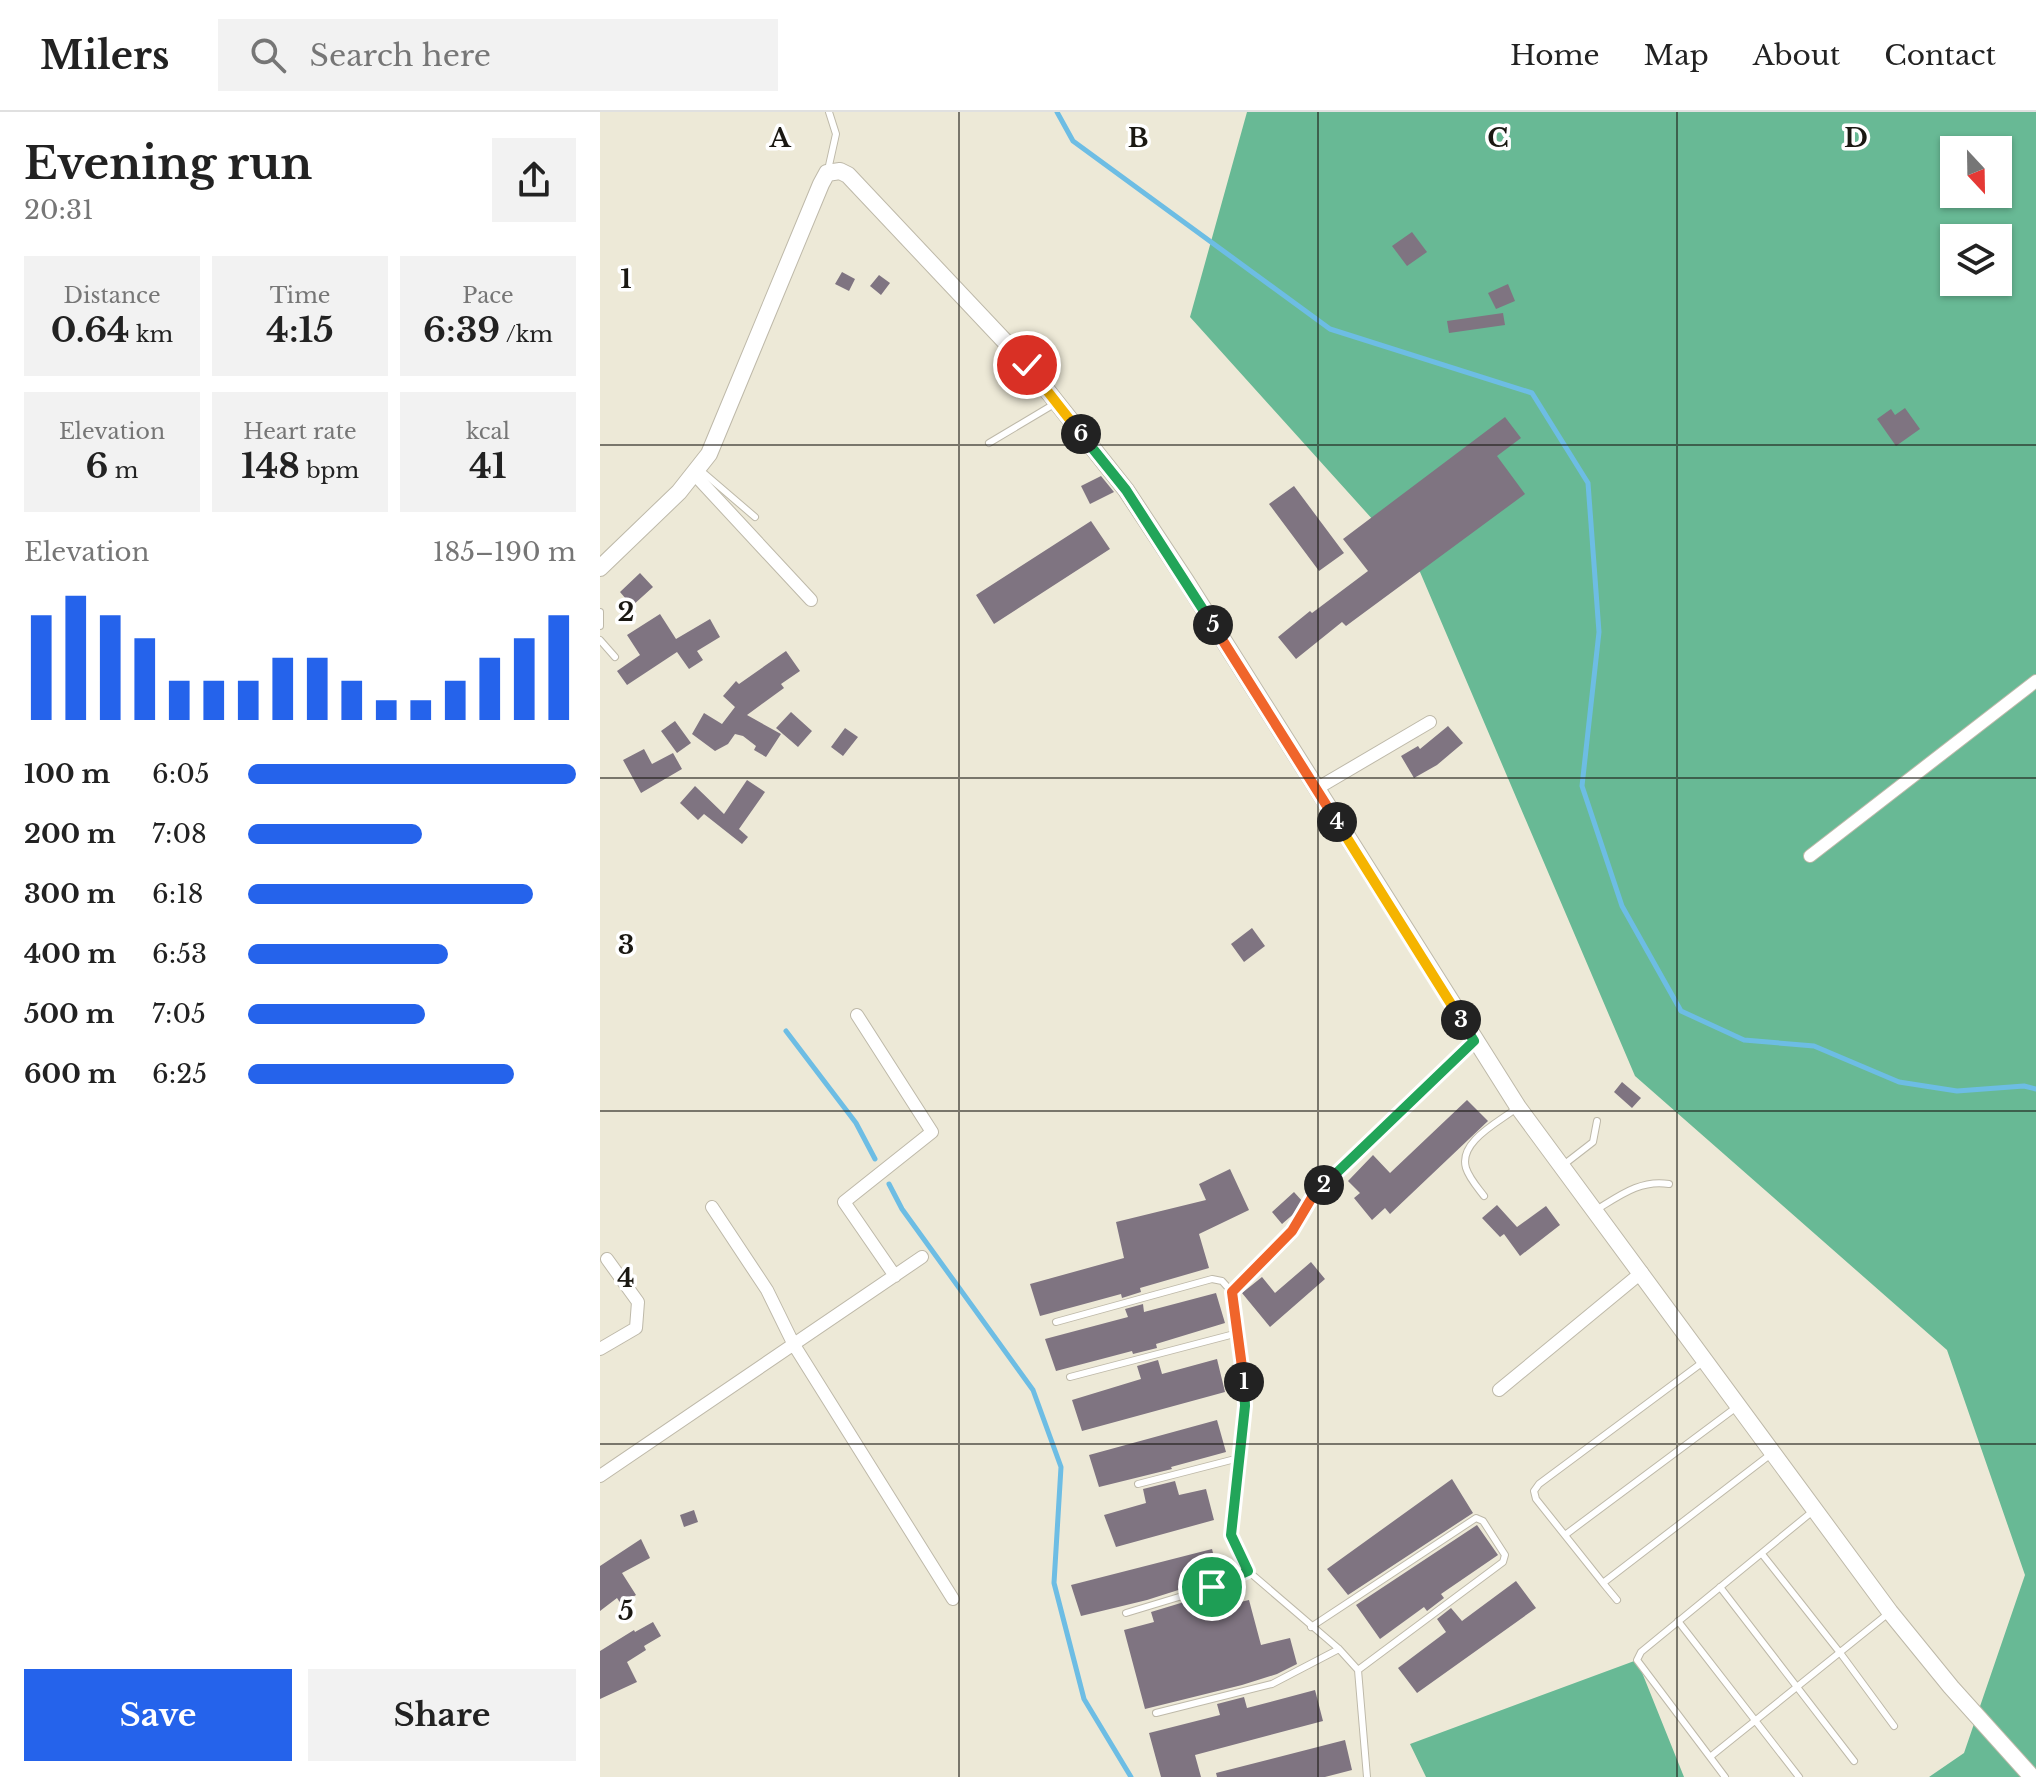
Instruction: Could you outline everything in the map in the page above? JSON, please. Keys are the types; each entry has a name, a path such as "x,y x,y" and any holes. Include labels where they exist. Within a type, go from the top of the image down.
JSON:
{"street":[{"path":"600,568 697,472 709,454 827,173 840,171 848,175 1016,353 1126,490 1518,1107 1890,1612 1951,1687 2032,1777"},
{"path":"697,472 811,600"},
{"path":"1810,856 2036,681"},
{"path":"1316,789 1430,722"},
{"path":"857,1015 932,1132 844,1202 895,1276"},
{"path":"712,1207 767,1290 794,1345 953,1599"},
{"path":"600,1476 922,1257"},
{"path":"600,1349 636,1328 638,1302 607,1259"},
{"path":"1499,1390 1642,1272"}],"lane":[{"path":"827,173 836,134 829,112"},
{"path":"989,443 1056,403"},
{"path":"697,472 755,517"},
{"path":"600,612 600,626"},
{"path":"600,640 615,657"},
{"path":"1232,1292 1292,1231 1314,1194 1474,1041"},
{"path":"1484,1196 1466,1169 1465,1156 1472,1143 1518,1107"},
{"path":"1562,1166 1593,1142 1597,1121"},
{"path":"1595,1210 1645,1184 1655,1181 1669,1184"},
{"path":"1056,1322 1212,1279 1222,1281 1232,1292 1245,1406 1231,1535 1248,1571 1339,1649 1358,1670 1367,1777"},
{"path":"1070,1377 1238,1333"},
{"path":"1617,1600 1536,1499 1534,1491 1539,1484 1704,1361"},
{"path":"1565,1535 1738,1406"},
{"path":"1603,1583 1774,1452"},
{"path":"1138,1484 1239,1458"},
{"path":"1725,1777 1637,1660 1641,1652 1815,1509"},
{"path":"1311,1627 1476,1518 1483,1521 1505,1555 1503,1562 1358,1670"},
{"path":"1762,1554 1894,1726"},
{"path":"1126,1613 1212,1587 1248,1571"},
{"path":"1720,1587 1854,1761"},
{"path":"1710,1757 1890,1612"},
{"path":"1678,1621 1799,1777"},
{"path":"1156,1713 1272,1684 1339,1649"}],"green space":[{"path":"1247,112 2036,112 2036,1777 1929,1777 1964,1753 2025,1575 1947,1350 1635,1076 1420,572 1190,317"},
{"path":"1637,1660 1684,1777 1426,1777 1410,1744"}],"building":[{"path":"1412,232 1427,252 1407,266 1392,246"},
{"path":"842,272 855,279 849,291 835,284"},
{"path":"879,275 890,283 881,295 870,286"},
{"path":"1508,284 1515,301 1496,309 1488,293"},
{"path":"1503,313 1505,325 1449,333 1447,321"},
{"path":"1905,408 1920,429 1896,446 1877,419 1891,409 1895,415"},
{"path":"1505,417 1521,438 1497,456 1525,494 1346,626 1342,622 1296,659 1278,637 1368,571 1343,539"},
{"path":"1101,476 1114,492 1090,504 1081,486"},
{"path":"1294,486 1344,553 1319,571 1269,504"},
{"path":"1091,521 1110,549 994,624 976,595"},
{"path":"640,573 653,587 632,606 620,592"},
{"path":"660,614 676,639 710,619 720,637 697,651 703,660 689,669 677,652 627,685 617,671 640,655 627,635"},
{"path":"786,651 800,671 781,684 784,688 747,715 781,734 766,757 754,750 756,746 743,736 735,734 728,744 715,751 692,734 704,713 722,724 735,707 723,696 736,681 739,684"},
{"path":"791,712 812,731 798,747 776,728"},
{"path":"675,721 691,743 677,753 661,731"},
{"path":"1448,726 1463,743 1437,765 1414,778 1401,756 1418,746 1420,749"},
{"path":"845,728 858,737 843,756 831,747"},
{"path":"644,749 652,764 673,753 682,769 641,793 623,760"},
{"path":"747,780 765,792 739,829 748,837 742,844 704,814 698,820 680,803 695,786 724,814"},
{"path":"1252,928 1265,946 1244,962 1231,944"},
{"path":"1622,1082 1641,1098 1632,1108 1614,1092"},
{"path":"1467,1100 1488,1121 1390,1214 1385,1208 1372,1220 1354,1198 1360,1193 1348,1181 1373,1155 1390,1173"},
{"path":"1230,1169 1249,1210 1199,1234 1209,1268 1140,1288 1141,1292 1122,1298 1121,1294 1040,1316 1030,1284 1124,1258 1116,1222 1206,1200 1199,1184"},
{"path":"1294,1192 1303,1202 1282,1224 1272,1212"},
{"path":"1497,1205 1517,1227 1546,1206 1560,1225 1520,1256 1504,1234 1500,1237 1482,1218"},
{"path":"1311,1262 1325,1279 1270,1327 1242,1293 1262,1277 1275,1293"},
{"path":"1216,1293 1225,1323 1156,1344 1157,1348 1133,1354 1132,1351 1056,1371 1045,1339 1128,1317 1125,1309 1143,1304 1144,1312"},
{"path":"1217,1359 1225,1392 1082,1431 1072,1400 1141,1379 1137,1366 1158,1360 1162,1374"},
{"path":"1217,1420 1226,1452 1099,1487 1089,1455"},
{"path":"1452,1479 1473,1513 1348,1595 1327,1569"},
{"path":"1175,1481 1179,1495 1206,1489 1214,1520 1116,1547 1104,1515 1146,1503 1143,1489"},
{"path":"694,1510 698,1522 684,1527 680,1515"},
{"path":"1477,1525 1498,1555 1441,1594 1444,1598 1427,1611 1424,1607 1380,1639 1356,1605"},
{"path":"641,1539 650,1558 622,1573 636,1595 621,1604 617,1598 600,1611 600,1566"},
{"path":"1212,1549 1219,1577 1147,1600 1081,1616 1071,1585"},
{"path":"1516,1581 1536,1608 1417,1693 1398,1668 1446,1632 1437,1619 1451,1608 1462,1621"},
{"path":"1194,1599 1197,1612 1249,1600 1261,1645 1290,1638 1297,1664 1242,1685 1145,1709 1124,1630 1154,1622 1151,1612"},
{"path":"653,1622 661,1636 627,1662 637,1682 600,1699 600,1651"},
{"path":"1315,1690 1323,1721 1195,1755 1201,1777 1161,1777 1149,1733 1220,1715 1217,1704 1244,1697 1247,1708"},
{"path":"1345,1740 1352,1770 1325,1777 1217,1777 1216,1773"}],"waterway":[{"path":"1057,112 1073,141 1330,329 1532,393 1588,483 1599,632 1582,786 1622,906 1681,1011 1744,1040 1814,1046 1899,1082 1957,1091 2024,1086 2036,1089"},
{"path":"786,1031 856,1123 875,1159"},
{"path":"889,1184 902,1209 1033,1390 1061,1467 1054,1583 1084,1699 1131,1777"}],"route":[{"path":"1027,365 1126,490 1474,1041 1314,1194 1292,1231 1232,1292 1245,1406 1231,1535 1248,1571 1212,1587"}]}
